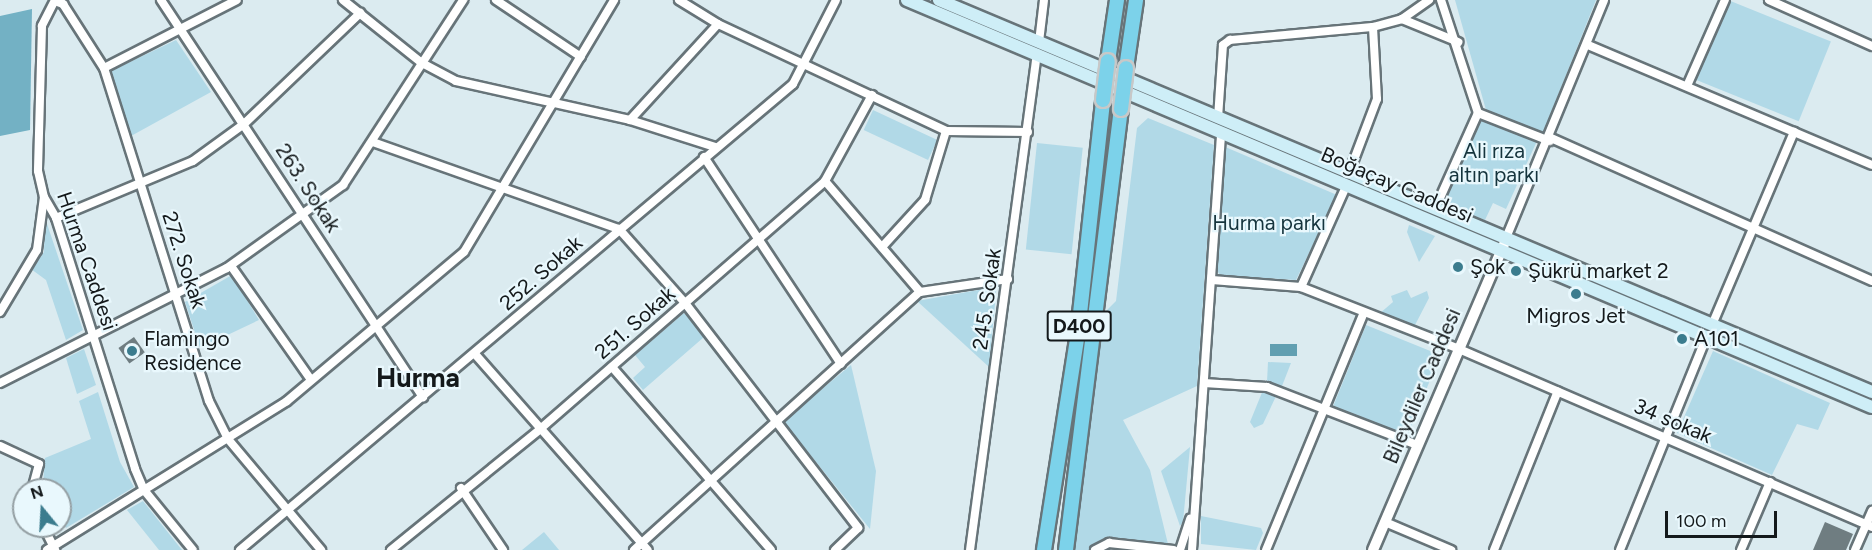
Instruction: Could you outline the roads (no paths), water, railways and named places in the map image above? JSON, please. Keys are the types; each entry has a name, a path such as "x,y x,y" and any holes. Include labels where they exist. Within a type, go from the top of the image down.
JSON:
{"highway":[{"name":"D400","path":"1044,550 1078,332 1103,100 1117,0"},
{"name":"D400","path":"1066,550 1136,0"}],"main road":[{"name":"Boğaçay Caddesi","path":"907,0 1218,118 1348,179 1872,392"},
{"name":"Boğaçay Caddesi","path":"939,0 1221,132 1435,209 1504,244 1706,338 1872,408"}],"street":[{"name":"272. Sokak","path":"55,0 63,4 104,68 209,401 228,439 321,550"},
{"name":"Hurma Caddesi","path":"55,0 42,26 38,152 44,197 56,218 144,490 192,550"},
{"name":"263. Sokak","path":"161,0 305,214 374,327 423,397"},
{"path":"104,68 182,31 237,0"},
{"path":"343,0 422,63 482,90 630,120 715,147"},
{"path":"0,382 177,296 231,266 343,185 463,0"},
{"path":"496,0 580,57"},
{"path":"52,549 228,439 311,380 464,252 504,189 615,0"},
{"path":"680,0 718,24 946,131 1028,132"},
{"name":"252. Sokak","path":"240,550 475,354 715,147 793,84 836,0"},
{"name":"245. Sokak","path":"970,550 1044,0"},
{"path":"1218,118 1223,45 1230,40 1372,27 1402,19 1429,0"},
{"path":"1435,209 1478,113 1458,42 1441,0"},
{"path":"1504,244 1550,140 1604,0"},
{"path":"1687,86 1725,0"},
{"path":"1769,0 1872,46"},
{"path":"56,218 193,161 244,124 360,13"},
{"path":"1402,19 1458,42"},
{"path":"630,120 718,24"},
{"path":"1301,287 1348,179 1377,99 1372,27"},
{"path":"1588,45 1872,165"},
{"name":"251. Sokak","path":"391,550 462,490 539,430 825,181 872,95"},
{"path":"1478,113 1550,140 1872,281"},
{"path":"882,247 925,200 946,131"},
{"path":"1192,550 1192,512 1212,280 1221,132"},
{"path":"1712,326 1794,132"},
{"path":"373,142 619,229 685,303 858,528 835,550"},
{"path":"704,157 841,364"},
{"path":"825,181 920,292"},
{"path":"0,312 37,250 44,197"},
{"name":"Bileydiler Caddesi","path":"1373,550 1504,244"},
{"path":"231,266 311,380"},
{"path":"634,550 645,547 710,481 920,292 1008,279"},
{"name":"34 sokak","path":"1212,280 1301,287 1459,349 1869,525"},
{"path":"1266,550 1323,406 1364,312"},
{"path":"1620,550 1706,338"},
{"path":"475,354 539,430 645,547"},
{"path":"612,367 771,550"},
{"path":"1204,383 1262,386 1323,406 1418,445"},
{"path":"1494,550 1558,391"},
{"path":"0,446 39,464 35,478"},
{"path":"1741,550 1770,482"},
{"path":"462,490 503,550"},
{"path":"1855,550 1869,525 1872,511"},
{"path":"1180,550 1192,512"},
{"path":"1385,522 1451,550"},
{"path":"1095,550 1109,543 1174,550"}],"place":[{"name":"Şok","path":"1458,267"},
{"name":"Şükrü market 2","path":"1516,271"},
{"name":"Migros Jet","path":"1576,294"},
{"name":"A101","path":"1682,339"},
{"name":"Flamingo Residence","path":"132,351"}],"district":[{"name":"Hurma","path":"418,378"}],"park label":[{"name":"Ali rıza altın parkı","path":"1494,163"},
{"name":"Hurma parkı","path":"1269,223"}]}
